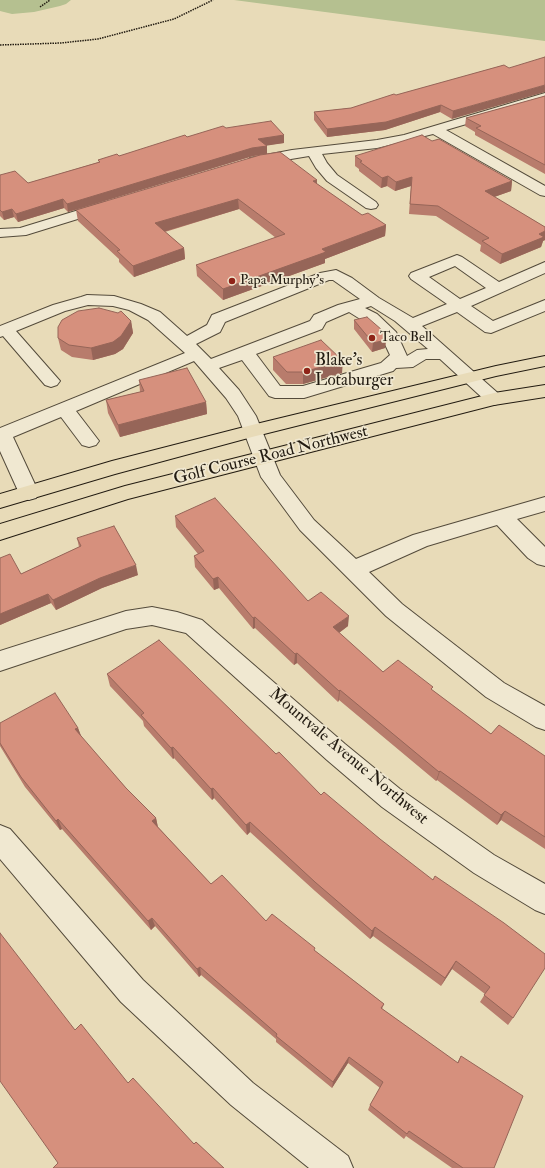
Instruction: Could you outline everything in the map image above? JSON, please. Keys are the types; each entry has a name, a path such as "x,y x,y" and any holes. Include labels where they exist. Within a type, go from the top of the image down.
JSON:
{"main road":[{"name":"Golf Course Road Northwest","path":"0,501 112,468 252,431 471,377 545,361"},
{"name":"Golf Course Road Northwest","path":"0,532 125,493 264,457 494,400 545,391"}],"street":[{"path":"240,165 258,160 377,144 545,97"},
{"path":"434,129 545,192"},
{"path":"314,152 321,165 332,178 371,205"},
{"path":"0,234 21,232 120,202"},
{"path":"498,289 457,260 417,276 491,328 545,305"},
{"path":"411,325 498,289 545,267"},
{"path":"197,354 214,328 218,319 326,276 336,276 373,301 401,317 471,377 494,400"},
{"path":"52,381 3,331 59,308 87,300 114,301 134,306 154,316 197,354 233,394 247,416 264,457 270,477 307,525 394,610 489,686 545,719"},
{"path":"29,493 2,434 197,354 245,352 316,326 320,319 351,306 373,301"},
{"path":"245,352 275,392 304,392 387,367 399,356 390,336 371,318 351,306"},
{"path":"391,363 407,363 423,354 444,354"},
{"path":"64,408 90,441"},
{"path":"352,570 420,540 545,504"},
{"path":"501,516 536,552 545,558"},
{"name":"Mountvale Avenue Northwest","path":"0,661 126,620 152,616 194,626 336,752 391,798 484,864 545,900"},
{"path":"0,838 132,991 242,1094 336,1168"}],"path":[{"path":"40,7 50,0"},
{"path":"0,45 61,43 98,39 174,19 213,0"}],"green space":[{"path":"0,0 71,0 60,6 34,12 12,14 0,11"},
{"path":"234,0 545,0 545,41"}],"building":[{"path":"545,57 545,85 453,111 441,105 386,122 327,129 314,112 351,108 394,94 396,95 504,65 509,68"},
{"path":"545,96 545,165 476,128 481,126 466,118"},
{"path":"271,121 284,135 258,139 267,146 252,148 67,204 63,199 16,214 12,209 2,212 0,210 0,175 15,171 28,183 100,162 98,160 117,154 119,156 185,135 187,137 223,126 226,128"},
{"path":"422,135 432,141 439,139 512,181 485,191 545,227 545,231 539,234 544,237 502,254 482,241 489,238 438,206 410,204 412,177 396,182 388,176 382,178 360,162 362,161 355,156"},
{"path":"280,152 317,180 313,181 362,215 368,213 386,225 322,249 326,252 223,289 196,265 285,234 238,199 155,223 184,248 133,266 117,251 120,250 76,210 260,155"},
{"path":"99,308 118,313 121,311 131,321 121,336 113,342 91,348 69,345 58,338 58,327 62,320 78,311"},
{"path":"367,317 382,330 386,340 373,343 354,320"},
{"path":"321,340 343,361 303,372 287,372 273,357"},
{"path":"187,368 206,402 118,425 106,400 144,391 139,380"},
{"path":"215,498 308,601 321,592 349,616 333,627 383,672 398,660 433,687 431,689 491,734 499,725 545,756 545,837 505,811 501,815 440,771 439,772 340,690 339,691 297,653 295,654 255,617 253,618 218,577 213,579 194,556 204,551 175,516"},
{"path":"114,526 136,565 100,578 53,600 48,594 0,614 0,558 10,554 21,574 81,546 77,538"},
{"path":"159,640 276,754 279,752 321,795 324,792 380,839 433,880 435,876 504,923 545,954 545,968 513,1018 484,995 490,987 456,961 445,978 375,927 372,931 315,882 250,822 246,825 213,788 211,789 173,747 171,748 141,715 144,713 107,674"},
{"path":"55,693 78,728 75,729 126,788 156,818 152,821 211,884 222,875 266,921 272,914 315,948 314,950 384,1004 381,1008 458,1063 461,1056 523,1096 494,1168 463,1168 409,1131 407,1134 370,1105 383,1082 349,1057 333,1082 276,1036 277,1034 200,967 197,969 152,918 148,921 58,819 56,821 21,777 0,743 0,723"},
{"path":"0,933 75,1030 81,1024 128,1083 133,1078 194,1144 196,1142 224,1168 53,1168 58,1163 0,1081"}],"place":[{"name":"Papa Murphy's","path":"232,281"},
{"name":"Taco Bell","path":"372,338"},
{"name":"Blake's Lotaburger","path":"307,371"}]}
